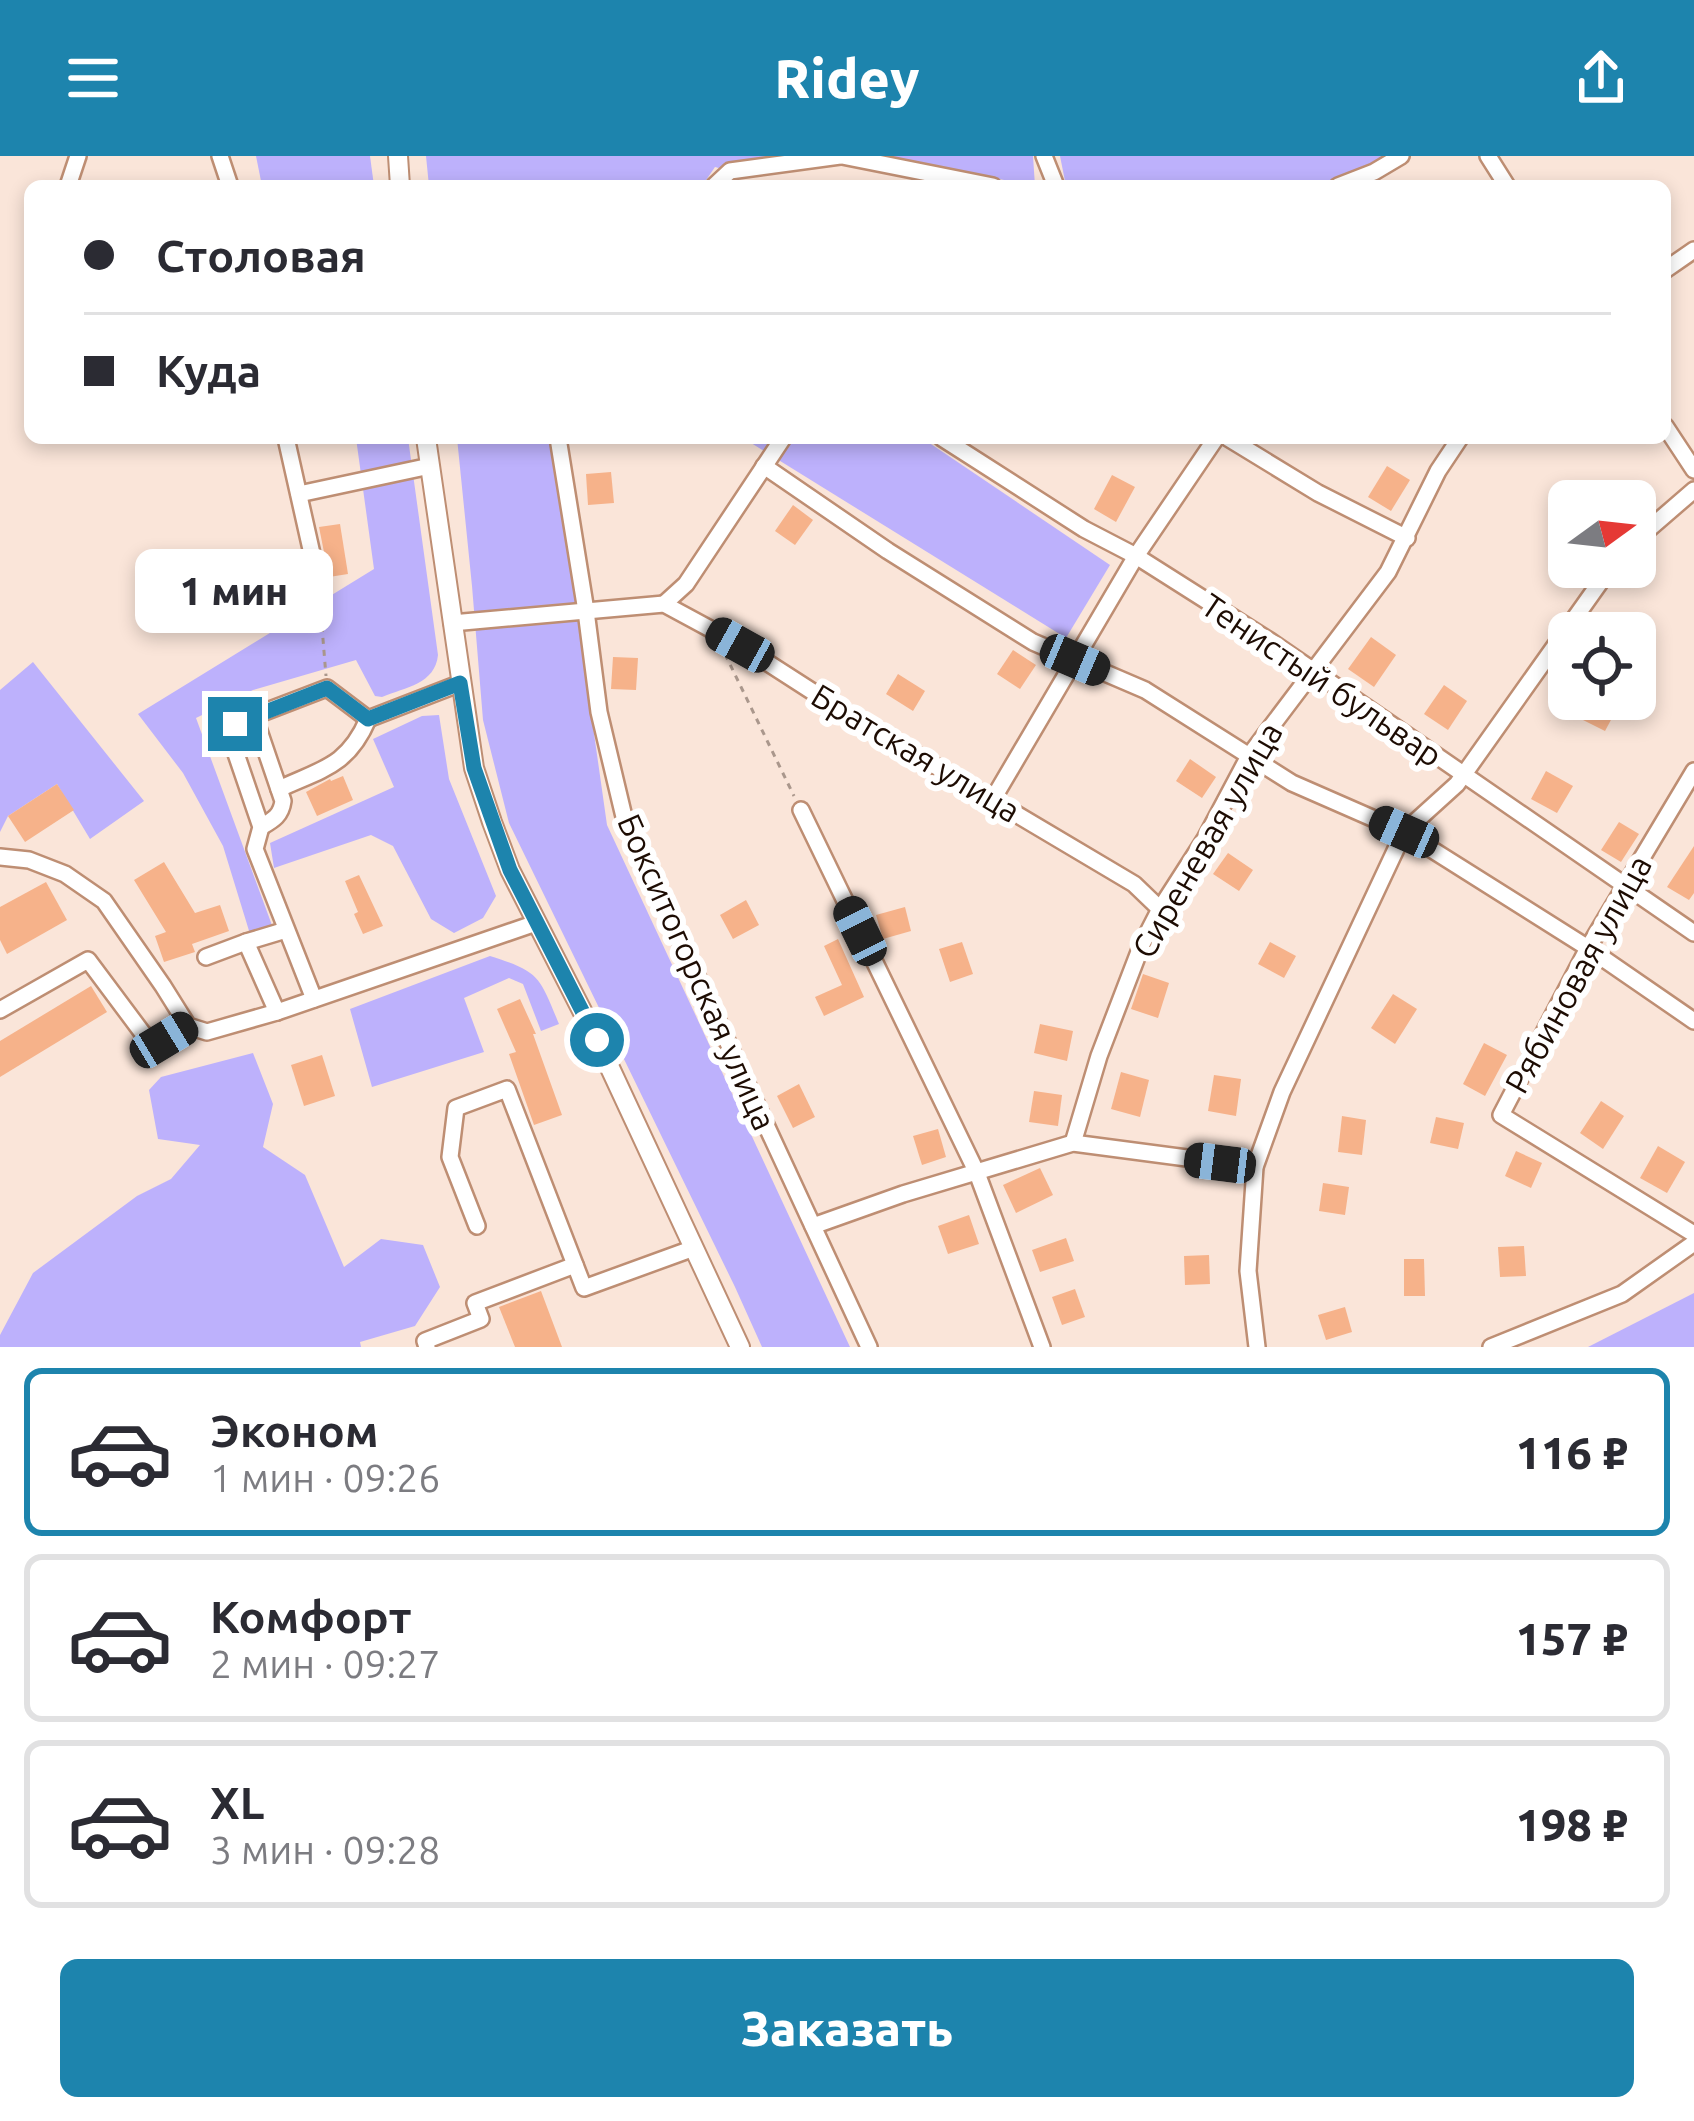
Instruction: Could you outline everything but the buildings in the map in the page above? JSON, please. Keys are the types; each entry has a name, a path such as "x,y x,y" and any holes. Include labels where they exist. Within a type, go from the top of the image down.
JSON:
{"main road":[{"path":"427,444 474,768 510,870 597,1040 740,1347"}],"street":[{"path":"720,180 730,171 841,156 932,180"},
{"path":"1353,180 1401,156"},
{"path":"1671,435 1694,470"},
{"path":"287,444 317,576"},
{"name":"Бокситогорская улица","path":"559,444 599,712 626,821 869,1347"},
{"path":"452,623 664,604 686,584 779,444"},
{"name":"Тенистый бульвар","path":"951,444 1313,671 1694,933"},
{"path":"993,799 1136,556 1212,444"},
{"path":"1238,444 1318,493 1407,538"},
{"name":"Сиреневая улица","path":"1073,1143 1099,1057 1160,910 1249,756 1388,572 1456,444"},
{"path":"299,494 430,466"},
{"path":"764,466 1033,642 1145,690 1292,784 1404,832 1694,1021"},
{"path":"1656,523 1694,490"},
{"path":"1257,1347 1248,1271 1256,1167 1282,1091 1404,832 1457,784 1596,588"},
{"name":"Братская улица","path":"664,604 1134,884 1160,910"},
{"path":"278,789 337,762 359,740 368,719 460,683"},
{"path":"314,999 255,849 260,827 231,730 235,724 327,688 368,719"},
{"path":"254,716 282,810 260,827"},
{"name":"Рябиновая улица","path":"1694,771 1588,948 1501,1115 1694,1234"},
{"path":"801,810 977,1173 1042,1347"},
{"path":"0,857 29,860 65,874 104,901 188,1026 207,1033 536,923"},
{"path":"206,956 286,930"},
{"path":"246,942 277,1012"},
{"path":"0,1010 88,960 144,1035 164,1040 188,1026"},
{"path":"477,1226 450,1157 456,1108 507,1089 584,1288 694,1248"},
{"path":"813,1226 1073,1143 1256,1167"},
{"path":"1491,1347 1622,1294 1694,1243"},
{"path":"427,1347 425,1341 481,1319 475,1304 575,1265"}],"path":[{"path":"317,576 327,688"},
{"path":"714,631 801,810"}],"shaded area":[{"path":"256,156 370,156 373,180 261,180"},
{"path":"426,156 823,156 730,171 715,167 706,180 428,180"},
{"path":"843,156 1033,156 1035,180 1004,180 897,159"},
{"path":"1060,156 1389,156 1336,180 1065,180"},
{"path":"357,444 409,444 438,655 431,672 409,687 375,696 356,660 253,690 196,718 273,928 250,934 223,846 183,773 138,714 374,569"},
{"path":"458,444 553,444 607,825 850,1347 762,1347 509,823 483,720"},
{"path":"753,444 931,444 1110,565 1066,638"},
{"path":"33,662 144,801 90,839 57,784 8,816 0,832 0,690"},
{"path":"439,715 449,779 496,896 483,918 454,933 431,919 393,846 371,835 274,868 270,843 394,787 373,739 422,716"},
{"path":"490,956 536,978 559,1024 541,1031 523,984 509,978 464,998 484,1052 372,1087 350,1009"},
{"path":"253,1053 273,1104 263,1147 305,1175 344,1267 381,1239 423,1245 440,1287 415,1326 360,1342 361,1347 0,1347 0,1335 33,1273 137,1196 171,1179 200,1145 158,1139 149,1090 161,1077"},
{"path":"1694,1293 1694,1347 1588,1347"}],"route":[{"path":"235,724 327,688 368,719 460,683 474,768 510,870 597,1040"}]}
